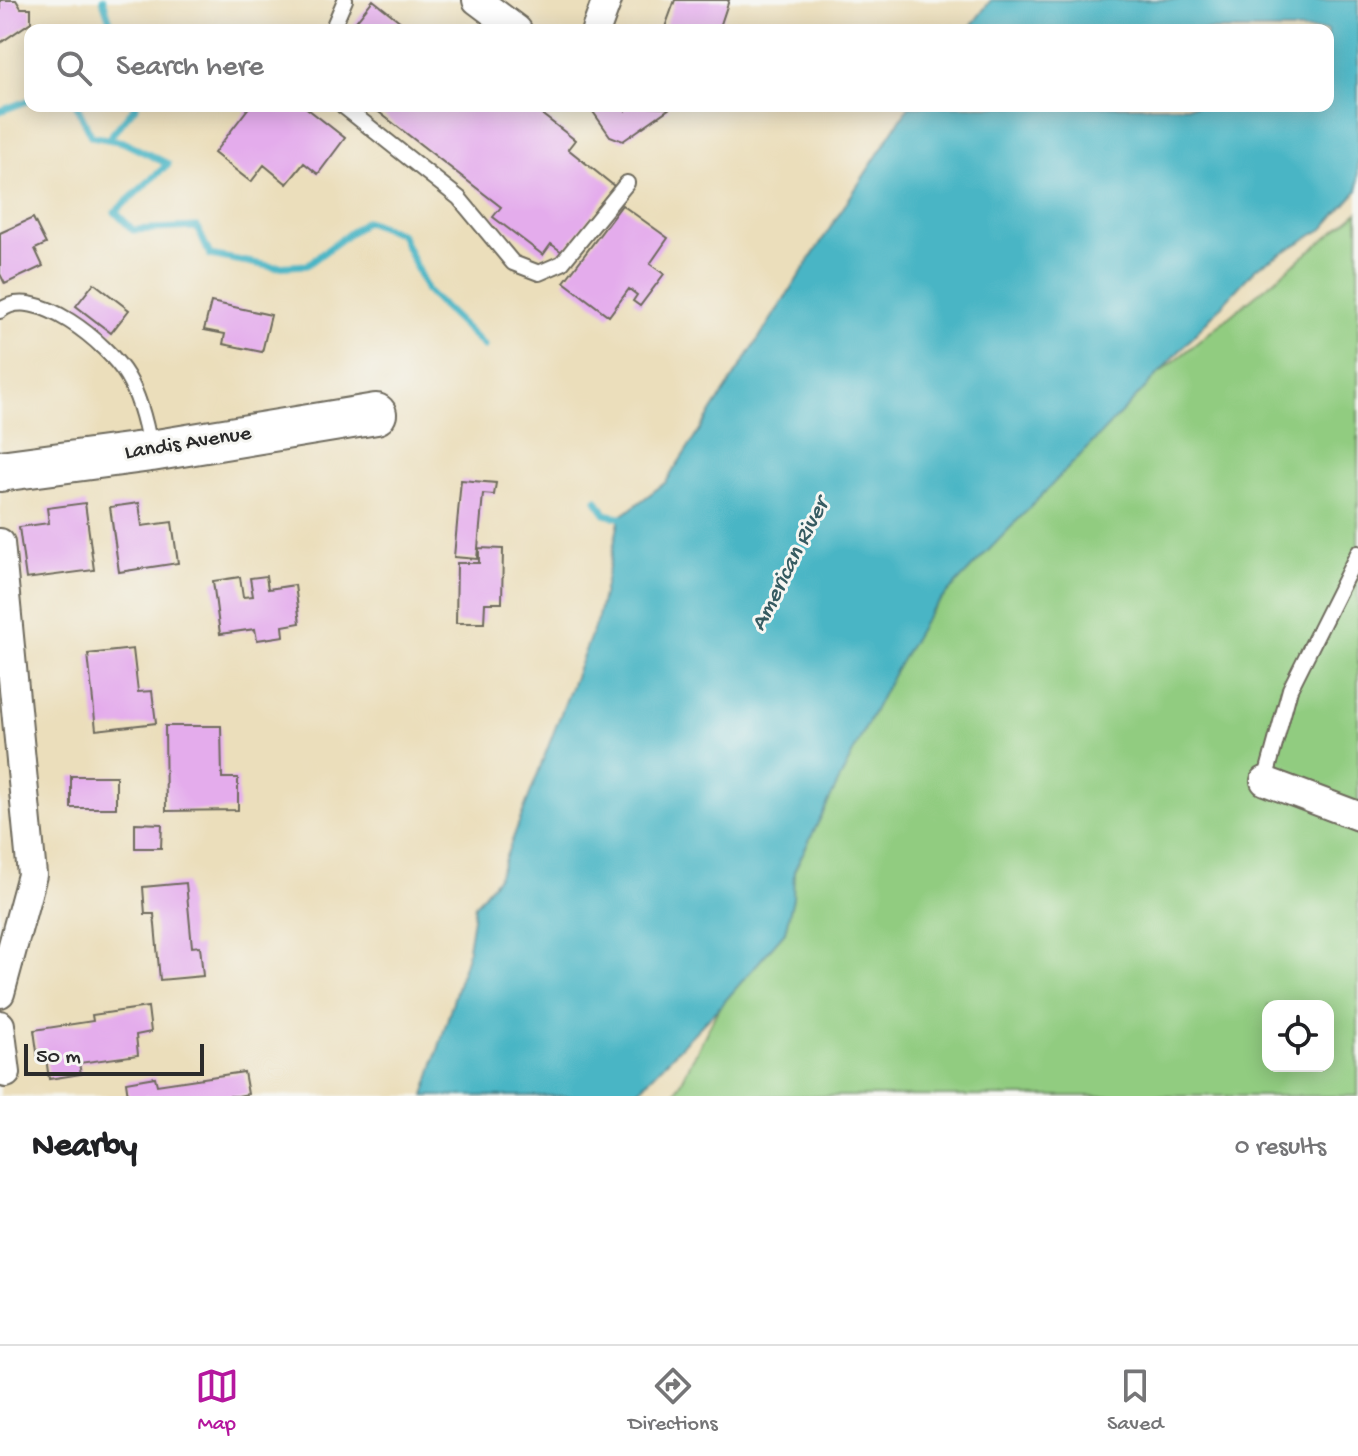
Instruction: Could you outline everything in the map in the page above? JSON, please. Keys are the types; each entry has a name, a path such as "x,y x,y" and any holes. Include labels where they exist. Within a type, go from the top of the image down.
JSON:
{"street":[{"path":"477,0 509,24"},
{"path":"598,24 607,0"},
{"name":"Landis Avenue","path":"0,471 151,451 376,414"},
{"path":"0,543 32,875 0,993"},
{"path":"1265,781 1358,816"},
{"path":"0,1025 6,1073"}],"lane":[{"path":"335,24 345,0"},
{"path":"351,112 459,198 513,263 539,273 562,263 627,183"},
{"path":"0,311 23,301 39,306 66,319 101,346 127,376 151,451"},
{"path":"1265,781 1290,689 1358,553"}],"green space":[{"path":"1358,212 1358,1096 674,1096 900,651 1039,471"}],"water":[{"name":"American River","path":"991,0 1358,0 1358,190 1323,229 1256,268 930,611 887,685 794,871 793,898 785,932 725,1001 633,1096 424,1096 467,955 475,905 498,877 598,617 620,517 666,482 905,112 1334,112 1334,24 973,24"}],"building":[{"path":"0,0 16,0 21,8 31,8 31,22 0,43"},
{"path":"373,0 403,24 354,24"},
{"path":"675,0 729,0 721,24 666,24"},
{"path":"245,112 312,112 345,138 318,174 304,163 287,184 264,165 251,182 214,153"},
{"path":"379,112 539,112 575,140 568,149 614,186 562,252 551,244 543,255 493,217 501,207"},
{"path":"593,112 664,112 623,141 610,136"},
{"path":"622,205 668,238 650,264 664,274 640,306 633,301 637,295 629,289 609,316 564,282"},
{"path":"33,218 46,244 35,249 43,266 5,284 0,274 0,233"},
{"path":"94,283 129,310 111,333 76,306"},
{"path":"211,302 271,315 262,352 223,344 225,334 204,330"},
{"path":"461,480 496,483 494,495 483,494 477,559 454,557"},
{"path":"85,503 94,570 26,579 19,527 49,523 47,508"},
{"path":"139,503 142,526 172,522 178,563 119,572 110,507"},
{"path":"479,548 503,549 502,603 485,603 484,623 456,623 457,563 479,563"},
{"path":"266,576 268,589 295,585 300,623 283,626 284,636 257,640 255,629 220,634 213,581 240,577 243,597 253,596 250,578"},
{"path":"133,649 138,692 152,691 156,723 96,730 88,654"},
{"path":"165,726 221,726 222,778 238,778 238,810 166,811"},
{"path":"71,776 116,776 116,808 71,808"},
{"path":"135,823 162,824 161,848 135,848"},
{"path":"186,883 192,947 200,946 203,976 160,980 154,914 145,914 143,887"},
{"path":"148,1007 151,1032 136,1035 138,1055 79,1063 81,1074 49,1079 46,1058 38,1059 34,1030 93,1021 92,1015"},
{"path":"244,1072 248,1094 128,1096 126,1082 155,1077 157,1085"}],"waterway":[{"path":"103,0 111,24"},
{"path":"0,111 24,102"},
{"path":"80,112 91,136 123,142 168,164 115,212 133,230 197,227 210,255 274,267 307,265 366,221 401,234 427,291 484,346"},
{"path":"108,139 131,112"},
{"path":"597,500 605,514 626,519"}]}
